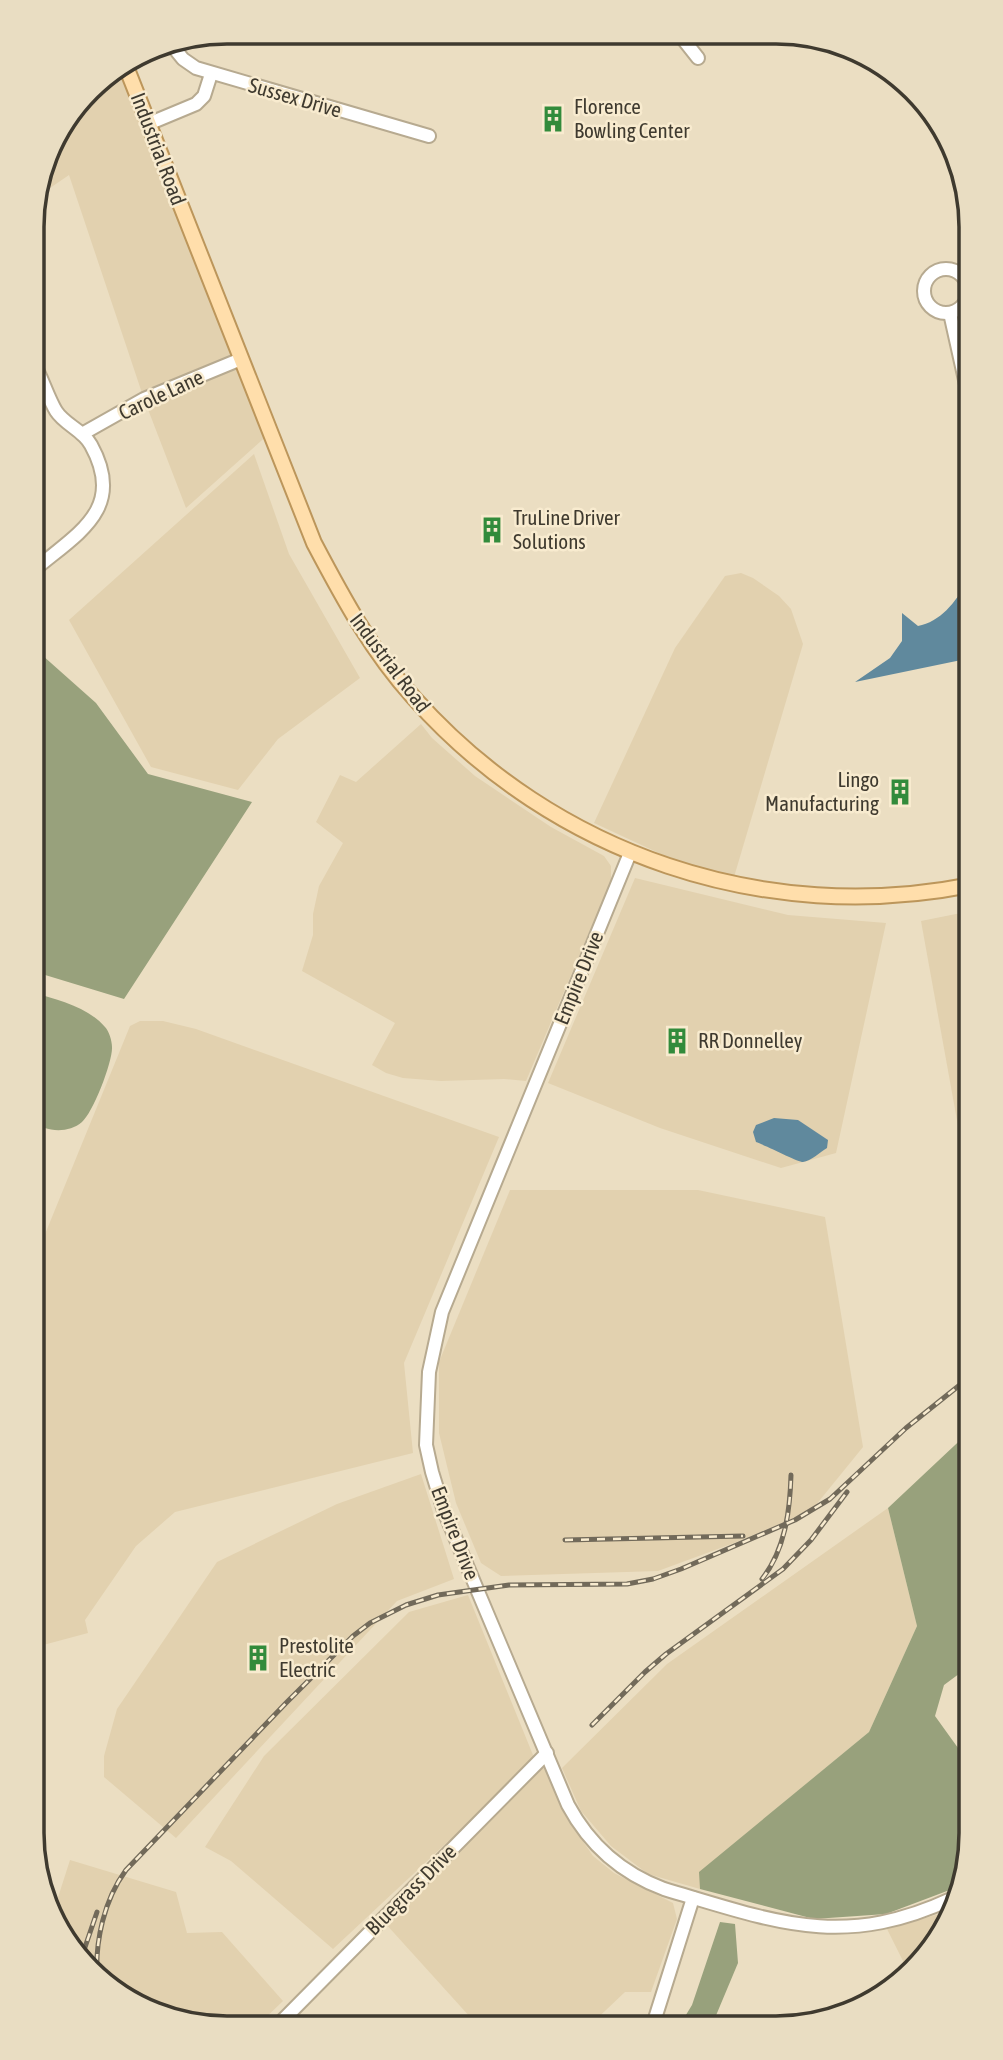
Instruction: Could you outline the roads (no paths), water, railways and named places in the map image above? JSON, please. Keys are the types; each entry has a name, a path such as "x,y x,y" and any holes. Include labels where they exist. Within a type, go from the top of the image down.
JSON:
{"main road":[{"name":"Industrial Road","path":"128,73 314,542 348,607 385,663 413,698 449,735 493,773 531,801 568,823 630,853 718,880 816,897 900,895 959,887"}],"street":[{"path":"686,44 698,58"},
{"name":"Sussex Drive","path":"177,51 190,65 211,74 429,136"},
{"path":"148,124 196,104 204,96 211,74"},
{"path":"950,313 959,353"},
{"name":"Carole Lane","path":"82,434 144,399 241,359"},
{"path":"44,385 57,413 90,444 101,470 103,493 100,509 86,527 44,560"},
{"name":"Empire Drive","path":"630,853 442,1312 429,1373 426,1445 444,1511 578,1824 599,1850 616,1864 648,1883 693,1898 778,1921 822,1927 879,1924 917,1914 946,1901"},
{"name":"Bluegrass Drive","path":"287,2016 547,1753"},
{"path":"656,2016 693,1898"}],"water":[{"path":"959,594 959,660 855,682 890,658 902,641 902,613 918,626 926,624 940,616"},
{"path":"774,1118 798,1120 828,1140 827,1148 803,1162 756,1142 753,1132 756,1125"}],"railway":[{"path":"97,1962 102,1921 112,1894 126,1870 286,1703 353,1636 370,1623 406,1605 438,1595 509,1585 627,1584 653,1579 681,1569 795,1520 830,1499 906,1428 959,1386"},
{"path":"762,1579 776,1556 785,1530 791,1475"},
{"path":"592,1725 666,1654 783,1569 811,1540 847,1492"},
{"path":"565,1540 743,1536"},
{"path":"85,1948 97,1912"}],"place":[{"name":"Florence Bowling Center","path":"553,119"},
{"name":"TruLine Driver Solutions","path":"492,530"},
{"name":"Lingo Manufacturing","path":"900,792"},
{"name":"RR Donnelley","path":"677,1041"},
{"name":"Prestolite Electric","path":"258,1658"}]}
